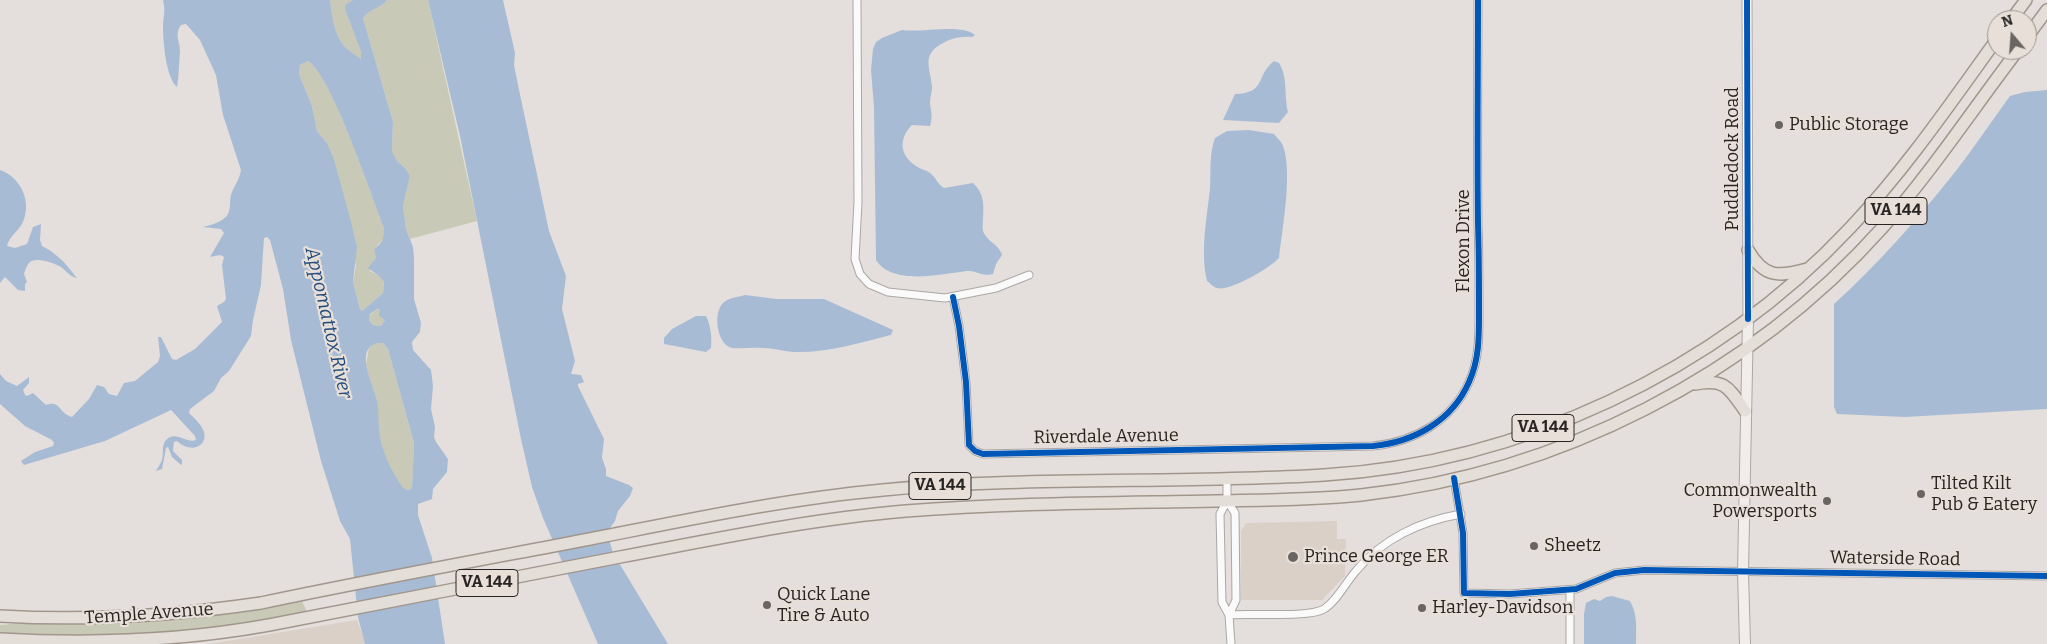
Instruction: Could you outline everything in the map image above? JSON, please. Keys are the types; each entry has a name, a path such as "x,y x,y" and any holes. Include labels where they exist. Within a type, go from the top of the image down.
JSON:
{"main road":[{"path":"2037,24 2047,10"},
{"name":"VA 144","path":"1227,478 1359,472 1431,460 1507,441 1573,417 1617,397 1690,357 1748,319 1849,230 1879,197 1987,52"},
{"name":"VA 144","path":"1227,501 1361,495 1396,490 1507,465 1590,435 1643,410 1688,385 1748,346 1795,311 1823,287 1882,228 1942,153 2011,60"},
{"path":"1748,250 1759,266 1772,274 1791,273 1808,268"},
{"name":"Puddledock Road","path":"1746,644 1743,572 1748,319"},
{"path":"1688,385 1707,382 1716,382 1724,385 1745,411"},
{"name":"Temple Avenue","path":"0,616 54,619 142,617 216,610 656,526 802,500 887,489 969,484 1227,478"},
{"name":"Temple Avenue","path":"0,639 74,642 169,639 212,634 795,524 904,511 1081,504 1227,501"}],"street":[{"path":"857,0 857,267 865,281 878,289 929,298 953,297 996,288 1029,275"},
{"name":"Flexon Drive","path":"1396,443 1422,433 1443,418 1462,395 1469,382 1477,356 1479,337 1478,0"},
{"name":"Puddledock Road","path":"1747,0 1748,319"},
{"name":"Riverdale Avenue","path":"953,297 959,326 966,382 969,445 978,453 1023,454 1317,448 1373,446 1396,443"},
{"path":"1227,478 1227,501 1220,514 1220,524 1222,602 1229,615 1231,644"},
{"path":"1229,615 1304,613 1322,610 1331,604 1368,556 1413,528 1436,518 1461,514 1454,478"},
{"path":"1227,501 1235,513 1236,600 1229,615"},
{"name":"Waterside Road","path":"1461,514 1464,593 1510,594 1570,590 1615,573 1644,570 2047,576"},
{"path":"1570,590 1570,644"}],"shaded area":[{"name":"Prince George ER","path":"1337,521 1337,539 1346,539 1345,576 1322,600 1241,600 1241,531 1246,523"},
{"path":"357,620 366,644 208,644"}],"green space":[{"path":"330,0 353,0 346,5 346,12 361,52 361,59 345,47 338,37"},
{"path":"387,0 428,0 477,221 410,239 406,229 403,206 410,176 406,169 397,161 392,151 393,122 363,18"},
{"path":"308,61 317,70 339,111 384,228 384,239 374,249 376,258 370,271 379,276 384,282 383,293 362,311 353,282 356,266 333,156 327,143 317,131 312,106 299,74 300,65"},
{"path":"377,309 380,309 385,320 381,326 373,325 369,320 370,315"},
{"path":"383,343 388,349 414,443 412,488 408,490 403,489 384,456 366,365 369,348 373,344"},
{"path":"301,599 307,612 218,628 174,633 97,637 0,634 0,625"}],"water":[{"name":"Appomattox River","path":"163,0 330,0 338,37 345,47 361,59 361,52 345,5 353,0 387,0 363,18 393,122 392,151 397,161 406,169 410,176 403,206 406,229 413,247 414,299 421,323 420,332 412,342 413,350 431,370 433,386 431,409 435,427 434,437 448,459 447,472 433,489 432,499 418,504 418,515 432,558 445,644 365,644 358,617 350,539 340,521 321,461 291,340 283,289 270,240 267,237 264,238 261,285 251,336 214,391 190,409 189,413 202,427 204,437 200,445 192,448 182,445 177,441 174,442 173,451 182,460 181,465 172,457 168,447 166,448 162,469 156,471 162,460 166,440 174,436 192,441 196,440 195,436 171,410 105,441 24,465 21,461 35,452 53,446 54,443 52,440 25,426 0,404 0,374 6,381 17,386 29,377 29,383 23,390 25,395 33,393 46,405 54,404 72,417 89,399 97,385 104,387 109,394 117,396 124,383 135,381 158,362 160,356 158,337 161,337 172,359 176,360 195,349 222,322 217,306 226,299 222,265 224,257 220,255 210,257 224,233 221,229 203,227 218,222 228,214 231,195 241,170 223,115 216,75 200,40 186,24 181,25 178,32 180,51 177,87 170,76 165,50","holes":["308,61 328,88 339,112 384,228 382,240 374,249 376,258 368,268 384,282 383,293 362,311 353,282 357,247 350,218 333,156 327,143 317,131 312,106 299,74 300,65","380,309 379,316 385,320 381,326 373,325 369,320 370,314","383,343 388,349 414,443 412,488 408,490 403,488 394,474 382,444 377,401 369,377 366,360 367,352 371,346"]},
{"path":"428,0 503,0 515,53 514,65 549,231 566,276 562,309 575,361 571,374 581,375 584,382 578,384 578,386 604,439 602,458 606,469 606,476 633,488 607,532 613,553 668,644 598,644 543,518 532,487 521,439 460,136"},
{"path":"951,29 969,31 975,35 950,40 931,52 928,63 932,87 930,101 932,117 930,126 912,125 905,135 903,146 906,157 910,162 934,176 944,188 973,183 977,187 983,204 983,231 1001,251 1002,255 996,264 993,274 986,275 967,271 931,276 905,276 883,268 876,260 874,107 871,70 873,49 876,42 882,38 902,30"},
{"path":"1274,61 1279,63 1284,74 1288,112 1279,123 1223,120 1235,94 1252,91 1259,83 1264,72"},
{"path":"2047,90 2047,409 1905,417 1837,414 1834,407 1834,304 1880,259 1924,210 1959,167 2010,96 2025,92"},
{"path":"1249,130 1274,134 1282,144 1286,157 1286,202 1279,258 1259,273 1240,283 1217,288 1207,281 1204,258 1212,150 1215,138 1227,131"},
{"path":"0,170 14,178 19,185 23,192 26,208 22,224 7,246 15,248 27,244 33,227 41,224 40,240 42,246 63,261 77,278 58,265 36,260 29,263 24,273 27,282 25,284 25,291 18,290 5,277 0,283"},
{"path":"745,295 777,299 824,299 893,330 891,335 818,351 793,352 767,348 732,348 727,346 720,335 717,320 718,313 724,302"},
{"path":"696,316 706,316 711,332 711,348 706,352 664,344 664,338 672,329"},
{"path":"1612,596 1630,601 1633,606 1636,644 1584,644 1586,603 1594,599 1600,601"}],"cycle path":[{"path":"953,297 959,326 966,382 969,445 975,451 983,454 1373,446 1403,440 1430,427 1453,408 1462,396 1473,373 1478,345 1478,0"},
{"path":"1747,0 1748,319"},
{"path":"1454,478 1463,533 1464,593 1510,594 1576,589 1615,573 1644,570 2047,576"}],"place":[{"name":"Public Storage","path":"1779,125"},
{"name":"Tilted Kilt Pub & Eatery","path":"1921,494"},
{"name":"Commonwealth Powersports","path":"1827,501"},
{"name":"Sheetz","path":"1534,546"},
{"name":"Prince George ER","path":"1293,557"},
{"name":"Quick Lane Tire & Auto","path":"767,605"},
{"name":"Harley-Davidson","path":"1422,608"}]}
